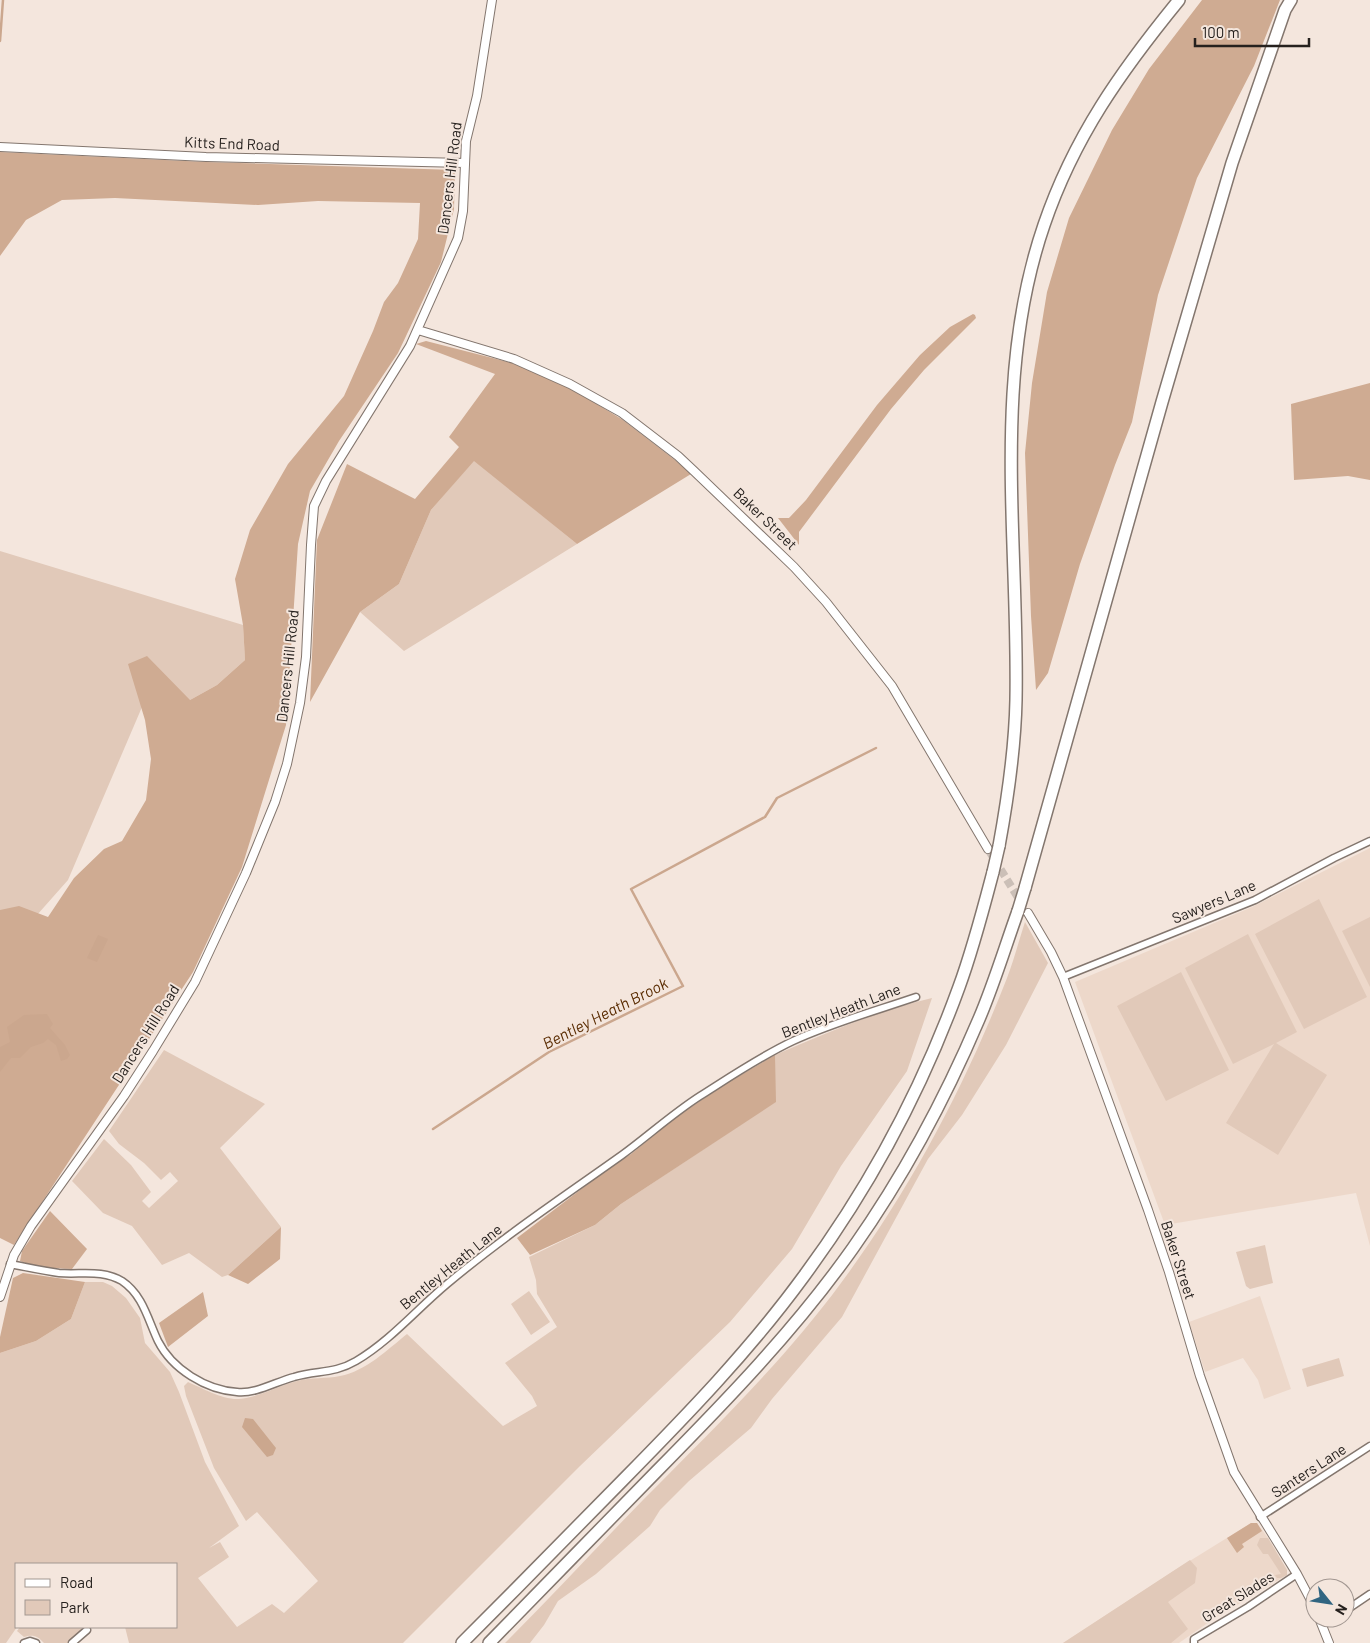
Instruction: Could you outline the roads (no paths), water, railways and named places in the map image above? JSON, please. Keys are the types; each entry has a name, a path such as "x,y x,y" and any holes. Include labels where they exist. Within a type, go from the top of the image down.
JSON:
{"highway":[{"path":"462,1643 722,1377 781,1307 823,1249 875,1166 932,1054 960,986 994,872 994,847 1010,787 1016,700 1010,469 1012,384 1018,330 1030,272 1044,225 1060,183 1080,142 1116,81 1179,0"},
{"path":"489,1643 703,1425 793,1327 853,1248 894,1184 949,1085 1023,912 1025,888 1232,163 1290,0"},
{"path":"1281,26 1292,14 1299,0"}],"street":[{"name":"Dancers Hill Road","path":"0,1297 10,1264 18,1246 124,1096 170,1024 208,955 246,873 282,783 300,703 306,657 310,545 314,506 326,481 410,346 458,238 463,211 466,141 477,96 492,0"},
{"name":"Kitts End Road","path":"0,147 206,157 464,163"},
{"name":"Baker Street","path":"418,330 514,359 570,384 622,414 696,472 794,567 826,602 892,686 994,847"},
{"name":"Sawyers Lane","path":"1063,977 1255,900 1370,841"},
{"name":"Baker Street","path":"1023,912 1050,952 1063,977 1169,1272 1223,1445 1238,1481 1305,1589"},
{"name":"Bentley Heath Lane","path":"10,1264 59,1273 94,1272 112,1276 124,1282 140,1300 159,1343 173,1361 192,1376 212,1386 232,1392 246,1393 294,1376 336,1370 364,1355 388,1337 448,1283 644,1139 676,1112 792,1041 916,997"},
{"name":"Santers Lane","path":"1260,1517 1370,1446"},
{"name":"Great Slades","path":"1194,1643 1194,1639 1248,1607 1297,1574"},
{"path":"1355,1604 1370,1594"},
{"path":"1324,1628 1329,1643"},
{"path":"72,1643 88,1630"},
{"path":"24,1643 30,1641 36,1643"}],"waterway":[{"path":"0,41 3,0"},
{"name":"Bentley Heath Brook","path":"433,1129 549,1052 683,986 631,889 765,817 777,798 876,748"}],"tunnel":[{"path":"988,849 1022,904"}]}
